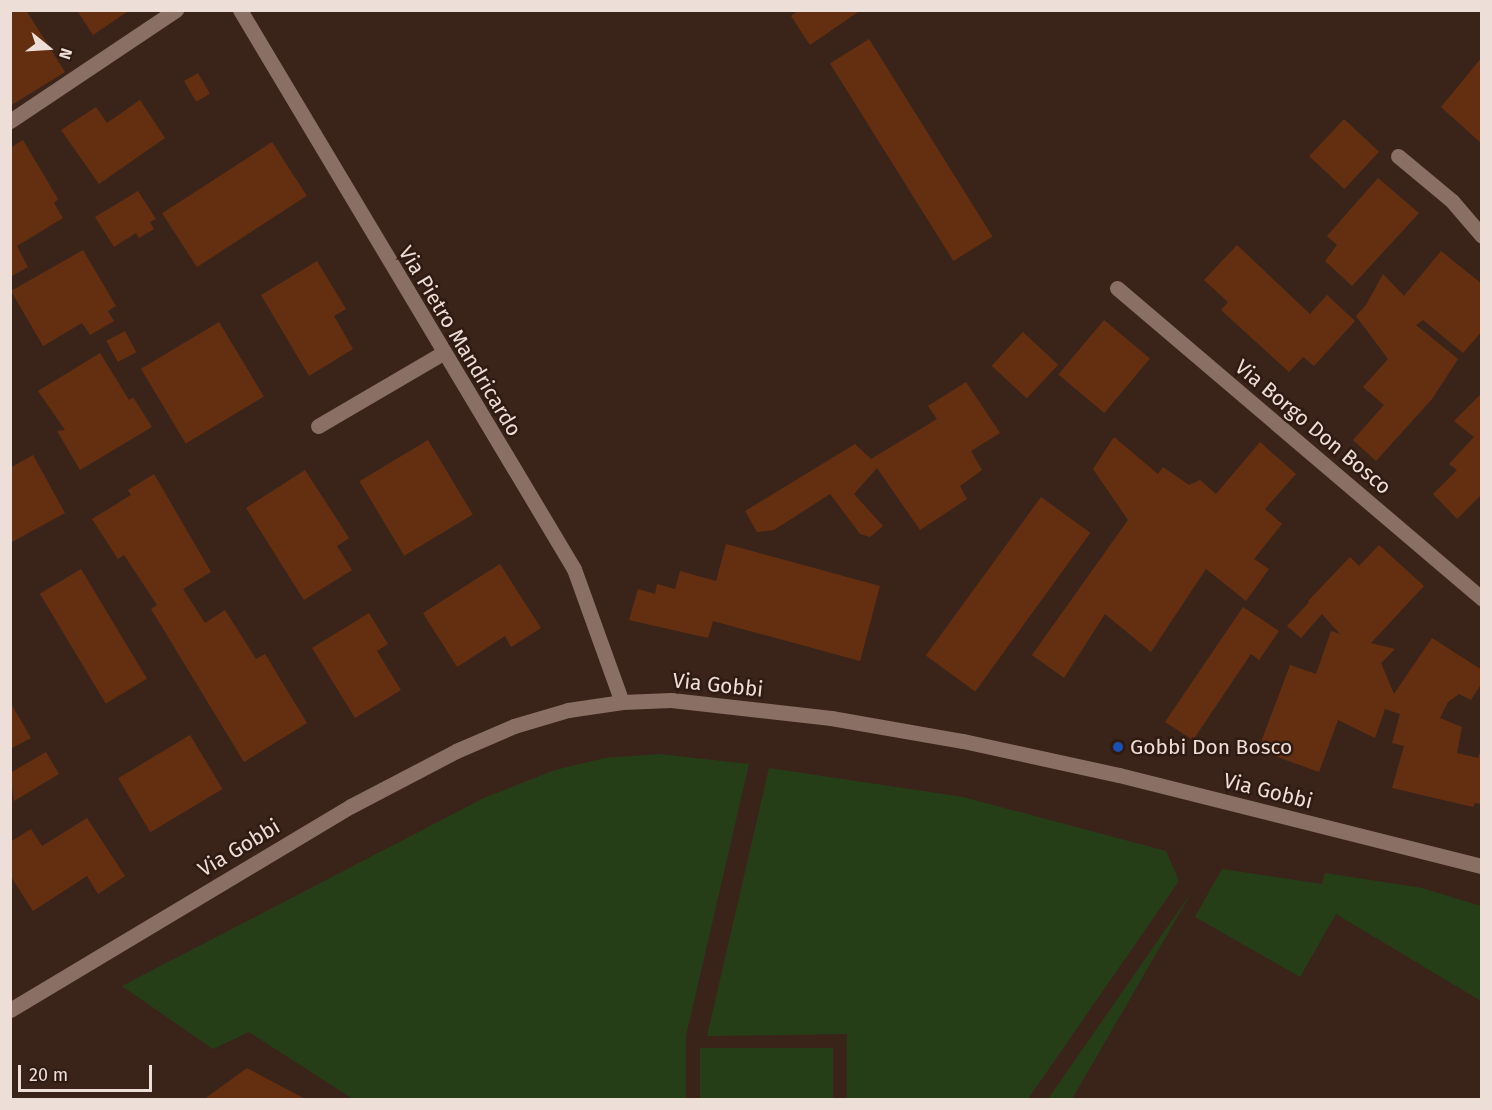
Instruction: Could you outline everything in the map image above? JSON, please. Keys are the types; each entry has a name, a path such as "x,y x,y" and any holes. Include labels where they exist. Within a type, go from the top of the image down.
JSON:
{"street":[{"path":"10,121 176,10"},
{"name":"Via Pietro Mandricardo","path":"240,10 574,569 622,702"},
{"path":"1398,156 1452,201 1482,236"},
{"name":"Via Borgo Don Bosco","path":"1117,288 1482,599"},
{"path":"318,426 443,353"},
{"name":"Via Gobbi","path":"10,1010 351,806 456,752 514,726 557,713 622,702 671,700 820,717 963,741 1129,777 1482,866"}],"green space":[{"path":"660,754 749,764 686,1036 686,1099 353,1099 249,1032 213,1049 122,986 484,798 555,770 605,758"},
{"path":"769,768 963,797 1166,851 1179,881 1028,1099 847,1099 847,1034 707,1036"},
{"path":"1222,869 1322,884 1325,873 1422,888 1481,906 1481,1001 1336,914 1300,977 1195,917"},
{"path":"1193,890 1072,1099 1048,1099"},
{"path":"700,1048 833,1048 833,1099 700,1099"}],"building":[{"path":"10,10 26,10 65,72 10,106"},
{"path":"77,10 130,10 93,35"},
{"path":"799,10 861,10 810,45 791,16"},
{"path":"869,39 992,237 953,261 830,63"},
{"path":"1482,57 1482,144 1441,107"},
{"path":"198,73 210,94 196,102 184,81"},
{"path":"140,100 165,138 99,184 61,130 96,107 107,123"},
{"path":"1344,119 1379,152 1344,189 1309,156"},
{"path":"23,140 58,199 54,203 63,218 17,246 28,267 10,277 10,148"},
{"path":"272,142 307,196 197,267 162,213"},
{"path":"1378,178 1419,213 1352,286 1325,261 1337,245 1327,236"},
{"path":"138,191 156,219 150,222 154,229 139,238 136,233 114,247 95,217"},
{"path":"1237,245 1310,314 1327,295 1355,321 1314,366 1303,357 1289,372 1221,310 1228,302 1204,280"},
{"path":"83,250 116,306 108,311 114,321 90,335 82,323 43,346 11,291"},
{"path":"1441,251 1482,284 1482,331 1463,353 1423,320 1416,325 1458,359 1432,399 1376,461 1353,440 1384,405 1363,387 1388,359 1356,316 1366,305 1383,274 1404,296"},
{"path":"317,261 346,309 334,316 353,349 309,376 261,295"},
{"path":"1104,320 1150,359 1104,413 1058,374"},
{"path":"219,322 264,397 186,443 141,369"},
{"path":"125,331 136,352 118,362 106,341"},
{"path":"1023,332 1058,365 1027,398 992,366"},
{"path":"100,353 129,400 133,397 152,427 80,470 57,431 65,430 38,391"},
{"path":"966,382 1000,433 971,451 982,470 960,486 967,499 920,530 877,468 854,494 883,526 870,537 860,534 830,494 774,530 757,532 745,511 855,444 871,459 937,419 928,406"},
{"path":"1482,393 1482,494 1457,519 1433,494 1457,470 1449,464 1474,437 1454,421"},
{"path":"1114,437 1158,474 1163,467 1189,485 1200,480 1216,494 1260,442 1296,474 1265,509 1282,524 1254,559 1269,569 1246,601 1206,569 1151,652 1105,614 1064,678 1032,655 1128,520 1093,469"},
{"path":"428,440 473,515 404,556 359,481"},
{"path":"33,455 65,513 10,543 10,468"},
{"path":"305,470 349,538 337,546 352,570 304,600 246,508"},
{"path":"154,474 211,572 183,589 205,623 225,610 256,659 265,654 307,723 244,762 151,609 157,605 124,555 118,559 92,519 131,495 128,490"},
{"path":"1041,497 1090,533 975,691 926,656"},
{"path":"726,544 880,586 860,661 713,621 708,638 629,620 638,589 655,594 657,584 675,589 680,571 716,581"},
{"path":"1379,545 1424,586 1371,643 1395,649 1381,663 1394,694 1432,638 1482,670 1482,683 1471,700 1459,694 1448,702 1440,718 1462,727 1457,753 1478,758 1482,746 1482,804 1475,803 1473,807 1392,788 1404,746 1392,743 1400,714 1385,709 1375,738 1338,720 1319,772 1258,750 1290,665 1316,674 1331,631 1340,634 1322,614 1301,638 1287,626 1309,602 1317,609 1308,601 1350,557 1359,566"},
{"path":"500,564 541,628 511,647 505,636 457,667 423,613"},
{"path":"81,569 147,679 106,703 40,594"},
{"path":"1243,607 1279,631 1259,660 1251,654 1193,740 1165,722"},
{"path":"369,613 388,644 377,651 401,690 355,718 312,648"},
{"path":"10,702 31,738 10,749"},
{"path":"190,735 222,789 150,832 118,778"},
{"path":"46,752 59,774 14,801 10,773"},
{"path":"87,818 125,876 98,894 87,876 33,911 10,875 10,842 31,829 42,846"},
{"path":"247,1068 307,1100 203,1100"}],"place":[{"name":"Gobbi Don Bosco","path":"1118,747"}]}
